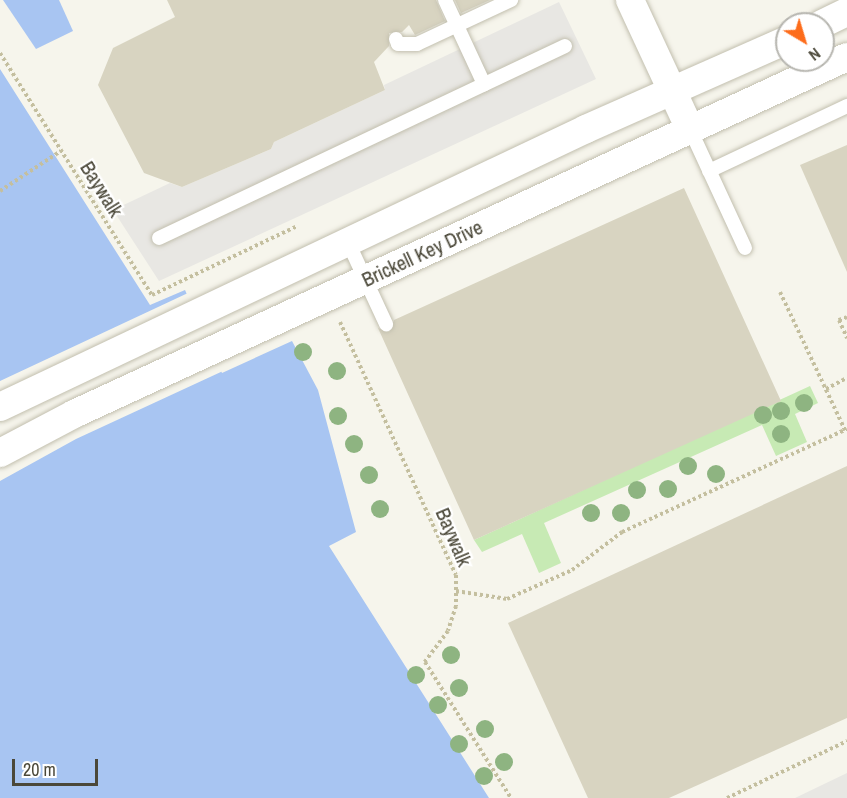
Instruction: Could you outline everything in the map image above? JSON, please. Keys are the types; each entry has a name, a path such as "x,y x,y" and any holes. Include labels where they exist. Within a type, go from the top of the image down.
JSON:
{"street":[{"path":"630,0 690,129"},
{"path":"0,407 347,240 775,45"},
{"name":"Brickell Key Drive","path":"0,453 211,350 847,57"}],"lane":[{"path":"445,0 484,84"},
{"path":"396,39 398,44 417,44 511,0"},
{"path":"159,238 565,46"},
{"path":"709,171 847,106"},
{"path":"690,129 745,248"},
{"path":"347,240 386,324"}],"path":[{"name":"Baywalk","path":"0,53 152,295 297,226"},
{"path":"0,191 61,151"},
{"path":"456,591 507,599 572,570 622,532 846,429 780,292"},
{"name":"Baywalk","path":"336,314 456,575 456,591 448,631 425,662 511,798"},
{"path":"847,317 839,320 847,338"},
{"path":"826,389 847,378"},
{"path":"726,798 847,741"}],"green space":[{"path":"810,386 818,403 795,414 807,442 776,456 762,425 544,523 561,563 539,573 522,534 482,552 474,540"}],"shaded area":[{"path":"559,2 596,79 159,281 113,210 170,183 182,187 271,149 274,142 385,90 384,85"},
{"path":"847,773 847,798 795,798"}],"water":[{"path":"3,0 59,0 73,31 36,49"},
{"path":"0,69 150,305 185,290 222,373 292,341 318,390 356,532 329,546 489,798 0,798"}],"pier":[{"path":"188,293 223,371 76,439 0,481 0,381"}],"building":[{"path":"167,0 436,0 445,21 415,35 409,25 402,32 389,33 389,46 374,62 385,90 274,142 271,149 182,187 144,173 98,85 113,48 175,17"},
{"path":"455,0 490,0 461,13"},
{"path":"847,145 847,272 800,165"},
{"path":"684,188 781,401 474,540 378,328 389,332 394,320"},
{"path":"847,466 847,718 669,798 588,798 508,623"}]}
